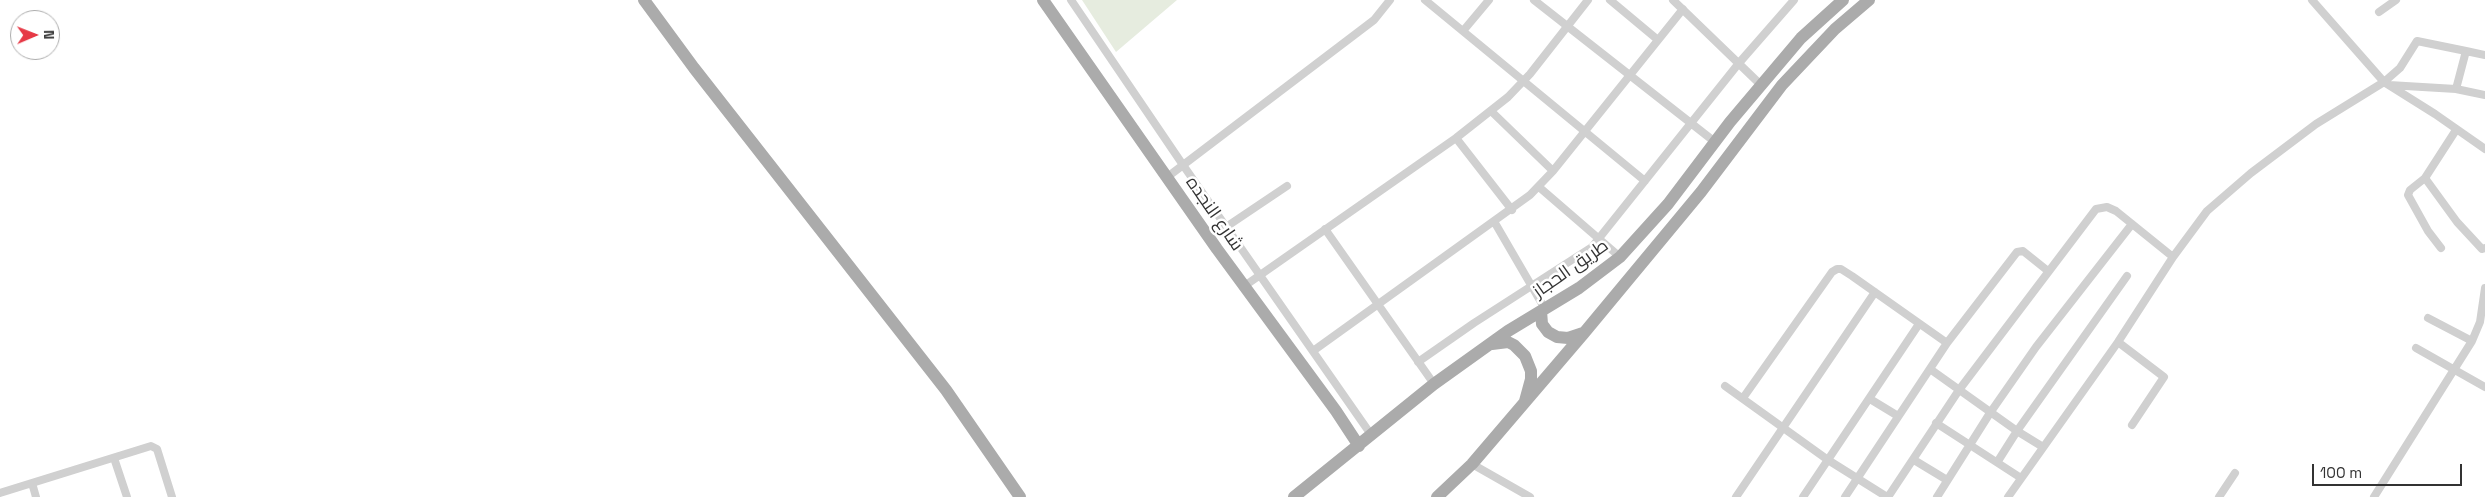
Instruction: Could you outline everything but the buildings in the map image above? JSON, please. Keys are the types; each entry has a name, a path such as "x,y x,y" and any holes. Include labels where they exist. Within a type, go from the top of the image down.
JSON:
{"main road":[{"path":"644,0 694,68 946,390 1020,497"},
{"name":"شارع النجده","path":"1043,0 1243,287 1336,411 1358,446"},
{"name":"طريق الحجاز","path":"1294,497 1372,436 1434,384 1488,345 1579,288 1620,257 1668,204 1730,122 1802,38 1843,0"},
{"path":"1437,497 1472,464 1523,406 1702,192 1782,85 1835,30 1869,0"},
{"path":"1543,310 1542,324 1548,332 1557,337 1568,338 1584,333"},
{"path":"1488,345 1508,342 1526,356 1531,371 1531,379 1523,406"}],"street":[{"path":"1071,0 1183,165 1372,436"},
{"path":"1425,0 1645,182"},
{"path":"1463,31 1489,0"},
{"path":"1534,0 1692,122 1715,142"},
{"path":"1243,287 1456,138 1491,111 1524,82 1588,0"},
{"path":"1610,0 1658,40"},
{"path":"1418,362 1474,323 1583,254 1600,239 1739,62 1794,0"},
{"path":"2312,0 2386,84 2435,114 2485,149"},
{"path":"2378,12 2396,0"},
{"path":"1166,178 1374,20 1386,2"},
{"path":"1313,352 1512,210 1539,187 1658,40 1679,4 1762,86"},
{"path":"2008,497 2118,342 2173,257 2207,211 2251,172 2316,124 2386,84 2400,68 2417,41 2485,55"},
{"path":"2456,89 2466,51"},
{"path":"2386,84 2456,89 2485,95"},
{"path":"1491,111 1553,171"},
{"path":"2441,248 2428,231 2408,195 2410,190 2426,178 2456,130"},
{"path":"1456,138 1512,210"},
{"path":"2426,178 2457,222 2482,249 2485,248"},
{"path":"1226,227 1287,186"},
{"path":"1539,187 1620,257"},
{"path":"1725,386 1828,460 1887,497 1914,460 1936,423 1959,390 2096,209 2107,207 2132,224 2173,257"},
{"path":"1494,223 1543,310"},
{"path":"1937,497 1990,413 2036,347 2132,224"},
{"path":"1325,229 1434,384"},
{"path":"1845,497 1947,343 2017,252 2023,251 2048,271"},
{"path":"1743,398 1832,272 1841,269 1947,343"},
{"path":"1998,462 2127,276"},
{"path":"2374,497 2482,324 2485,288"},
{"path":"1736,497 1782,426 1875,292"},
{"path":"2428,318 2472,341"},
{"path":"1803,497 1919,324"},
{"path":"2118,342 2164,377 2132,425"},
{"path":"2416,348 2485,387"},
{"path":"1930,369 1990,413 2043,446"},
{"path":"1870,399 1898,416"},
{"path":"1936,423 2021,478"},
{"path":"0,493 151,446 155,447 172,497"},
{"path":"114,458 127,497"},
{"path":"1914,460 1947,480"},
{"path":"1472,464 1530,497"},
{"path":"2219,497 2235,473"},
{"path":"32,483 36,497"}],"shaded area":[{"path":"1082,0 1177,0 1116,52"}]}
